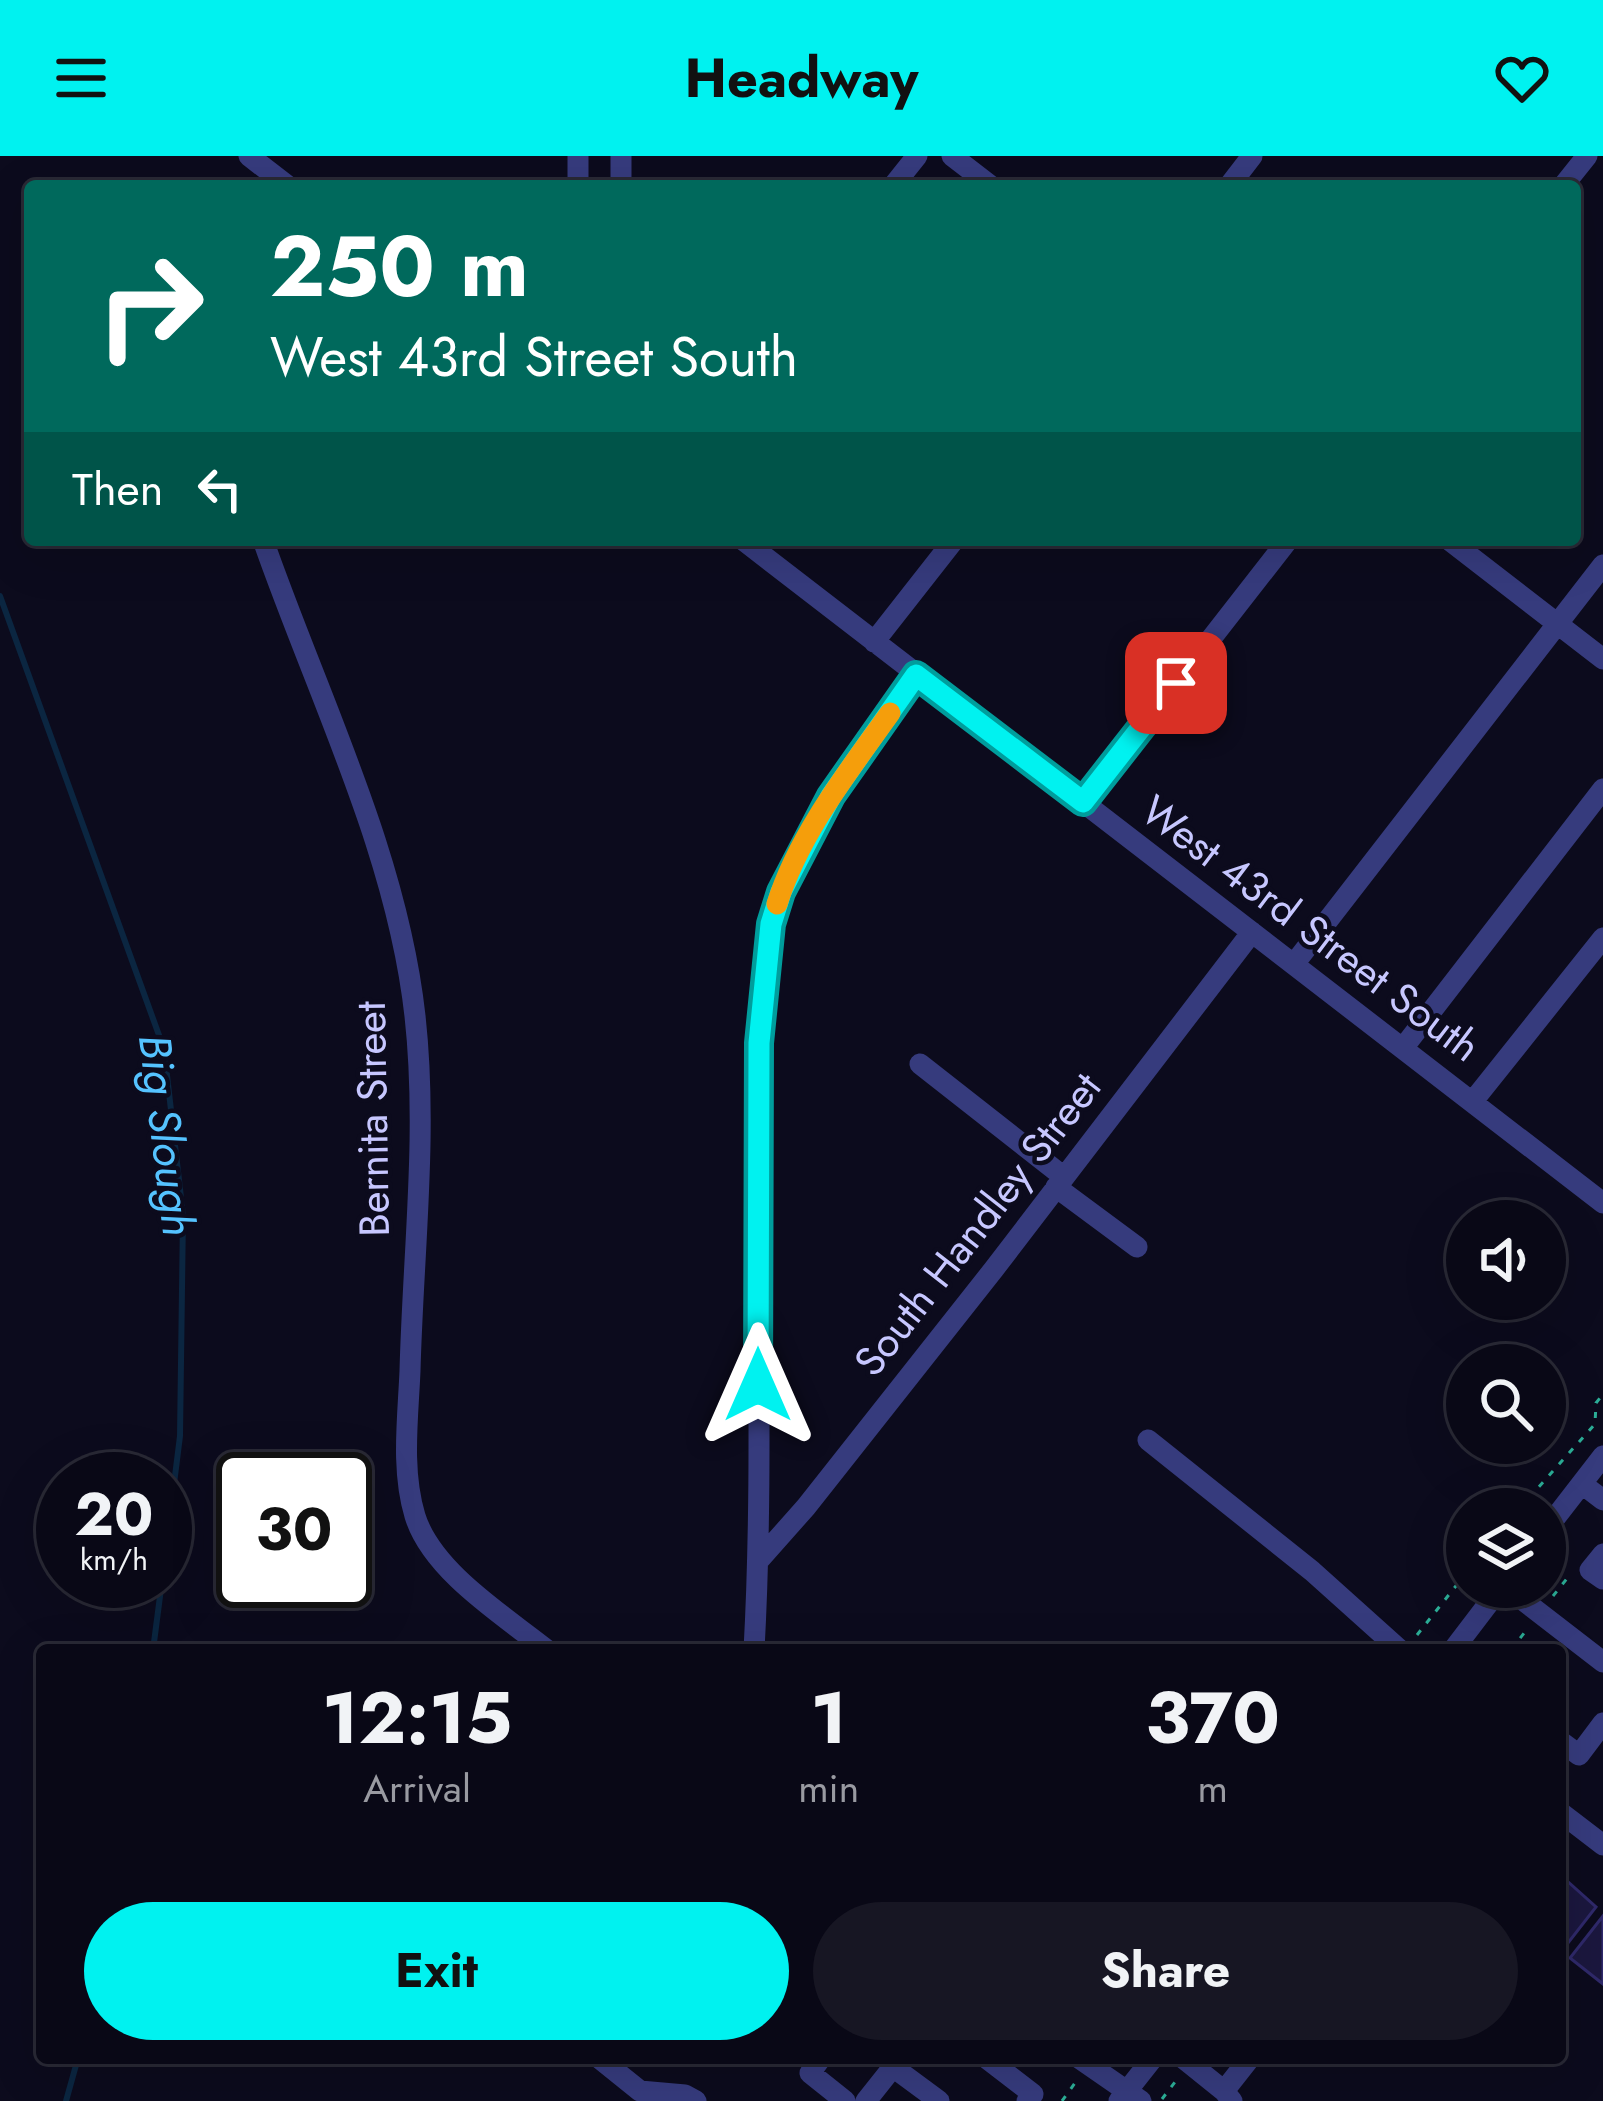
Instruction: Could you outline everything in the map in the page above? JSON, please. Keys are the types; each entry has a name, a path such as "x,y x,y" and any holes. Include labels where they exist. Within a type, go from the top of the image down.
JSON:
{"street":[{"path":"249,156 280,180"},
{"path":"898,180 917,156"},
{"path":"952,156 983,180"},
{"path":"1233,180 1252,156"},
{"path":"1568,180 1587,156"},
{"name":"Bernita Street","path":"265,546 382,861 415,1015 419,1121 408,1482 423,1534 445,1567 540,1644"},
{"name":"West 43rd Street South","path":"751,546 1603,1203"},
{"path":"874,642 949,546"},
{"path":"1083,802 1283,546"},
{"path":"1457,546 1603,659"},
{"path":"1294,964 1603,565"},
{"path":"754,1644 759,1560 759,1043 771,924 781,892 831,796 916,675"},
{"path":"1403,1048 1603,789"},
{"name":"South Handley Street","path":"759,1560 806,1508 1252,932"},
{"path":"1473,1102 1603,938"},
{"path":"920,1064 1137,1247"},
{"path":"1148,1440 1312,1571 1375,1641 1407,1644"},
{"path":"1566,1504 1603,1456"},
{"path":"1582,1484 1603,1500"},
{"path":"1603,1554 1590,1570 1603,1580"},
{"path":"1458,1644 1486,1608"},
{"path":"1533,1608 1560,1641 1603,1662"},
{"path":"1566,1646 1603,1675"},
{"path":"1566,1733 1588,1726 1603,1707"},
{"path":"1566,1745 1579,1755 1603,1723"},
{"path":"1566,1817 1603,1845"},
{"path":"606,2064 640,2091 685,2095 696,2101"},
{"path":"817,2064 810,2073 845,2101"},
{"path":"994,2064 1033,2094 1027,2101"},
{"path":"1087,2064 1129,2097 1149,2064"},
{"path":"1190,2064 1228,2096 1247,2064"},
{"path":"866,2101 893,2067 939,2101"}],"path":[{"path":"1538,1488 1595,1424 1596,1402 1603,1394"},
{"path":"1516,1644 1578,1564"},
{"path":"1407,1644 1446,1597"}],"building":[{"path":"1566,1880 1596,1907 1566,1946"},
{"path":"1603,1916 1603,1984 1570,1958"}],"waterway":[{"name":"Big Slough","path":"0,596 164,1049 183,1215 178,1452"},
{"name":"Big Slough","path":"154,1644 158,1608"},
{"name":"Big Slough","path":"66,2101 76,2064"}],"slow traffic":[{"path":"777,904 831,796 890,713"}],"route":[{"path":"758,1385 759,1043 767,948 781,892 831,796 916,675 1083,802 1176,683"}]}
